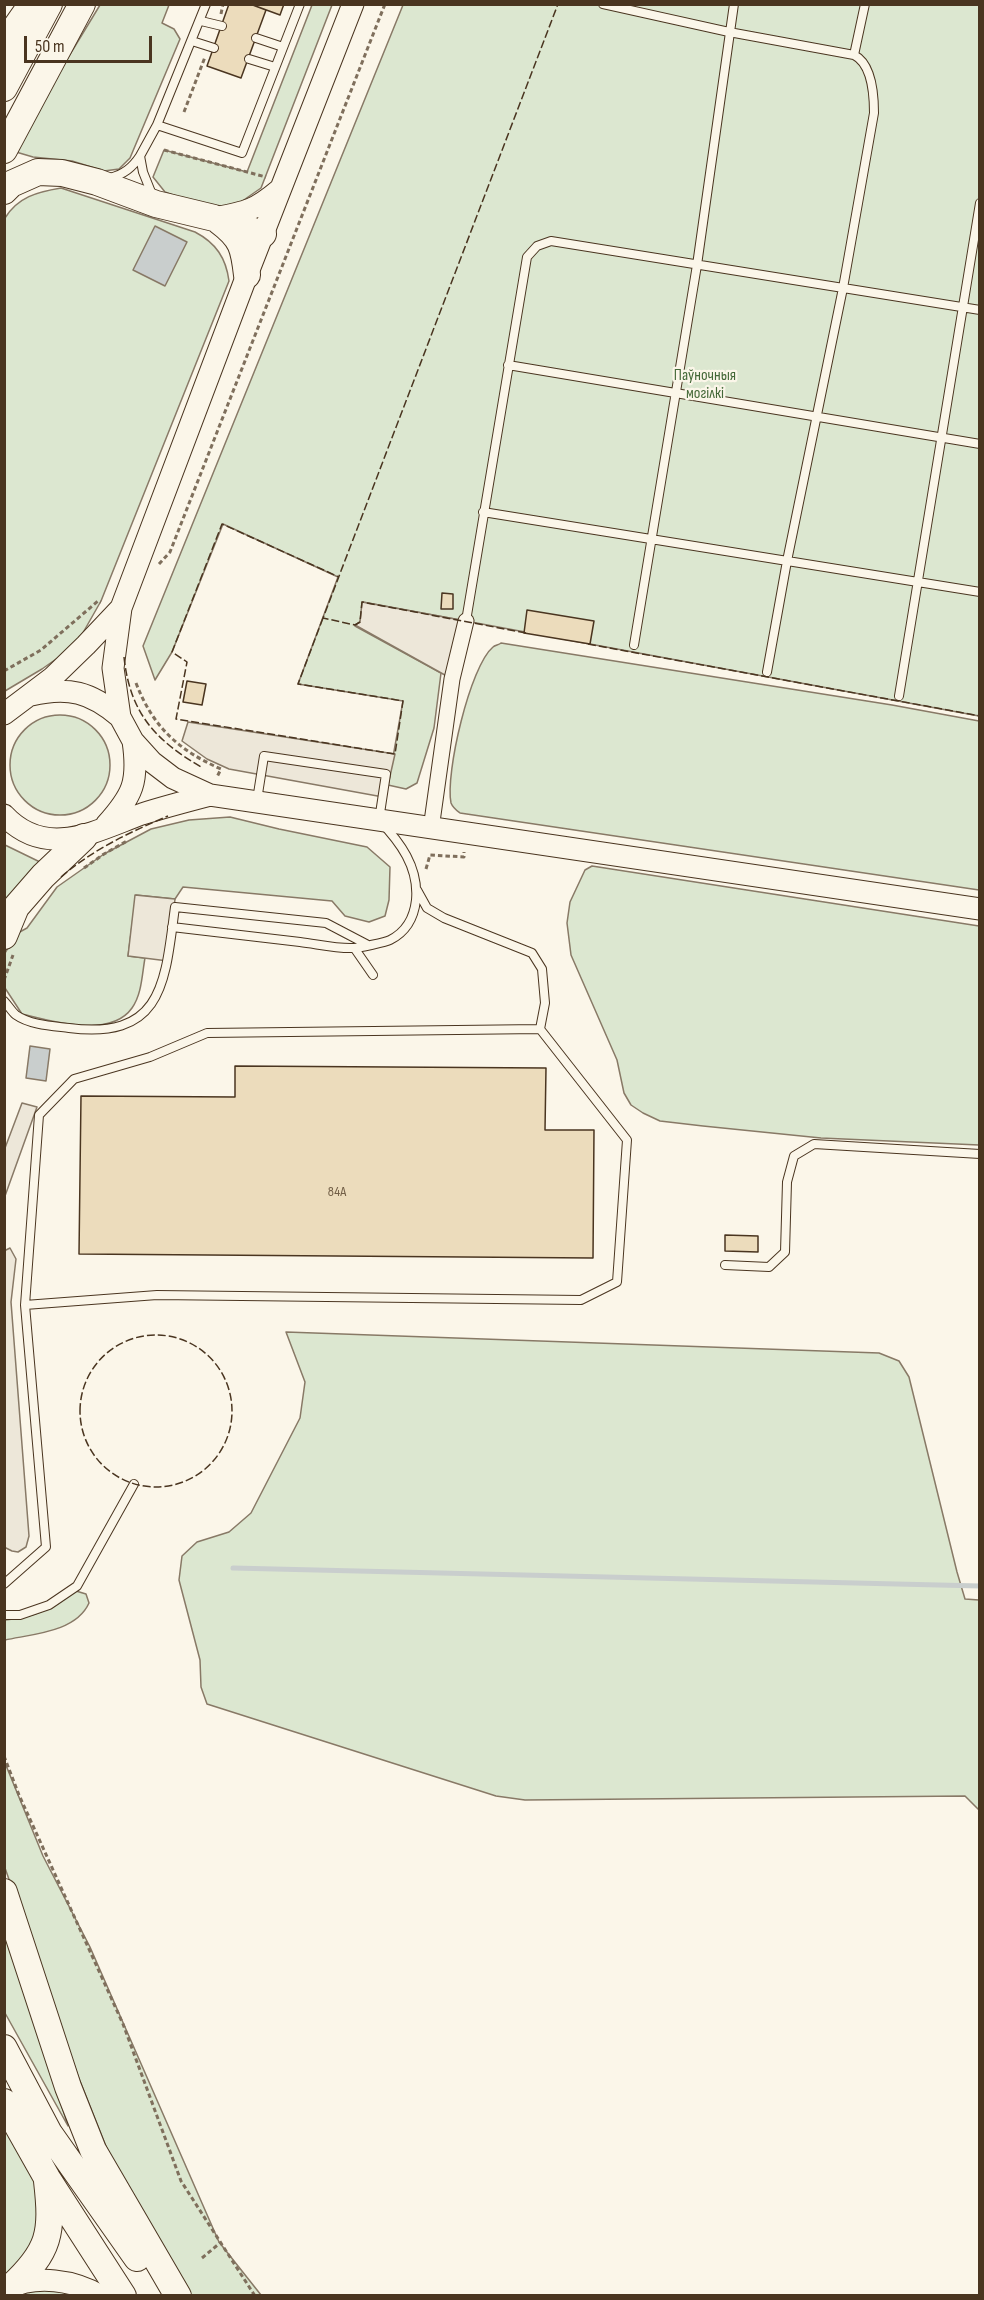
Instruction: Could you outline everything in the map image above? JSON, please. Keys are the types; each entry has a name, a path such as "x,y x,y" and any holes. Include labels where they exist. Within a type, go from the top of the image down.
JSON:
{"highway":[{"path":"4,44 32,4"},
{"path":"4,88 49,4"},
{"path":"4,150 82,4"},
{"path":"4,191 11,184 38,172 62,173 96,182 156,204 214,218 263,234"},
{"path":"214,218 233,232 244,249 247,275"},
{"path":"11,942 16,906 43,876 94,832"},
{"path":"4,1892 68,2087 93,2150 178,2295"},
{"path":"4,2048 49,2133 164,2295"},
{"path":"4,2102 47,2178 123,2295"},
{"path":"8,2289 31,2268 48,2234 50,2210 47,2178"}],"main road":[{"path":"353,4 275,184 263,234 121,608 113,668 120,717 133,741 152,762 173,778 210,795 980,909"},
{"path":"214,218 241,213 260,206 275,184"},
{"path":"5,713 61,669 121,608"},
{"path":"25,697 50,691 73,691 102,702 120,717"},
{"path":"94,832 126,804 135,782 136,760 133,741"},
{"path":"4,815 14,826 38,837 62,840 94,832 159,808 210,795"},
{"path":"8,2289 39,2281 57,2281 73,2283 101,2295"}],"street":[{"path":"431,829 452,679 466,621"}],"lane":[{"path":"96,182 122,175 134,165 140,156 157,125 206,4"},
{"path":"157,125 242,153 300,4"},
{"path":"603,4 729,32 854,55 860,58 869,76 874,96 874,113 843,288 767,672"},
{"path":"634,645 697,265 734,4"},
{"path":"854,55 865,4"},
{"path":"201,21 222,26"},
{"path":"256,38 283,47"},
{"path":"192,41 214,48"},
{"path":"249,59 275,67"},
{"path":"140,156 143,172 156,204"},
{"path":"899,696 980,203"},
{"path":"466,621 526,257 537,246 551,241 980,310"},
{"path":"508,365 980,444"},
{"path":"483,512 980,592"},
{"path":"25,1305 157,1295 581,1300 617,1282 627,1140 540,1029 545,1003 542,969 532,953 444,918 427,908 417,890 409,858 393,834 379,820 386,774 264,756 257,802"},
{"path":"172,927 355,949 388,942 401,933 415,910 417,890"},
{"path":"4,1001 16,1015 42,1025 106,1030 133,1021 146,1012 157,997 168,961 175,907 326,923 368,945"},
{"path":"355,949 373,975"},
{"path":"4,1584 46,1547 25,1305 39,1115 74,1079 150,1057 207,1033 540,1029"},
{"path":"725,1264 769,1267 785,1252 787,1182 794,1156 814,1144 980,1154"},
{"path":"4,1615 20,1615 50,1605 77,1586 134,1484"}],"path":[{"path":"156,571 159,563 170,552 385,4"},
{"path":"164,150 275,184"},
{"path":"4,671 41,650 98,600 121,608"},
{"path":"132,675 144,705 165,735 198,759 221,769 210,795"},
{"path":"76,874 104,854 132,839"},
{"path":"4,980 11,942"},
{"path":"4,1756 19,1795 123,2024 181,2181 255,2295"},
{"path":"202,2258 220,2243"}],"green space":[{"path":"100,5 169,5 162,23 174,29 180,39 130,158 119,169 104,171 72,161 33,157 16,152 52,84"},
{"path":"312,5 332,5 261,188 238,204 214,210 165,192 153,177 164,150 247,172"},
{"name":"Паўночныя могілкі","path":"403,5 979,5 979,716 363,602 360,622 355,626 441,673 434,728 417,783 406,789 388,785 403,701 298,684 338,577 223,524 172,652 155,680 143,646"},
{"path":"61,188 195,232 209,241 219,252 229,281 101,601 76,645 5,691 5,218 22,200 44,191"},
{"path":"501,643 979,721 979,890 460,813 451,803 450,789 461,721 484,658 493,647"},
{"path":"60,715 79,719 96,729 106,746 110,765 106,784 96,801 79,811 60,815 41,811 24,801 14,784 10,765 14,746 24,729 41,719"},
{"path":"230,817 367,847 390,867 389,900 385,916 369,922 345,916 332,901 183,887 175,899 136,895 128,956 145,958 140,990 132,1008 122,1017 110,1023 95,1025 64,1023 22,1014 5,988 5,953 16,934 27,928 57,887 104,854 151,829 189,820"},
{"path":"5,845 42,863 5,908"},
{"path":"592,866 979,926 979,1145 821,1138 703,1126 660,1121 631,1105 624,1093 617,1060 571,955 567,923 570,902 585,870"},
{"path":"286,1332 879,1353 899,1361 909,1377 965,1599 979,1600 979,1810 965,1796 525,1800 496,1796 207,1704 201,1687 200,1660 179,1580 182,1556 197,1542 229,1532 251,1513 300,1418 305,1382"},
{"path":"76,1591 86,1594 89,1603 83,1613 74,1620 53,1630 5,1640 5,1620 43,1611"},
{"path":"5,1763 43,1856 90,1947 219,2242 261,2295 189,2295 115,2169 78,2076 5,1868"},
{"path":"4,1932 18,1965 68,2126 5,2013"},
{"path":"4,2126 47,2178 31,2268 101,2295 5,2295"}],"shaded area":[{"path":"155,226 187,242 165,286 133,270"},
{"path":"362,602 466,621 452,679 355,625 360,622"},
{"path":"188,722 395,754 388,785 383,797 229,769 207,759 182,741"},
{"path":"135,895 175,899 168,961 128,956"},
{"path":"30,1046 50,1049 46,1081 26,1078"},
{"path":"22,1103 37,1107 5,1196 5,1148"},
{"path":"10,1248 16,1259 11,1302 29,1536 26,1547 18,1552 4,1547 4,1251"}],"building":[{"path":"229,4 250,4 266,10 241,78 207,66"},
{"path":"250,4 284,4 280,15"},
{"path":"442,593 453,594 453,609 441,609"},
{"path":"527,610 594,621 590,644 524,633"},
{"path":"187,681 206,684 202,705 183,702"},
{"path":"235,1066 546,1068 545,1130 594,1130 593,1258 79,1254 81,1096 235,1097"},
{"path":"725,1235 758,1236 758,1252 725,1251"}],"waterway":[{"path":"233,1568 980,1586"}],"fence":[{"path":"526,633 362,602 360,622 355,625 323,618 558,4"},
{"path":"323,618 298,684 403,701 395,754 176,719 187,662 172,652 222,524 339,577"},
{"path":"588,644 980,716"},
{"path":"124,657 132,695 148,724 172,747 203,768"},
{"path":"61,877 85,858 112,842 168,816"},
{"path":"156,1335 171,1336 185,1341 210,1357 226,1382 231,1396 232,1411 231,1426 226,1440 210,1465 185,1481 171,1486 156,1487 141,1486 127,1481 102,1465 86,1440 81,1426 80,1411 81,1396 86,1382 102,1357 127,1341 141,1336 156,1335"}]}
